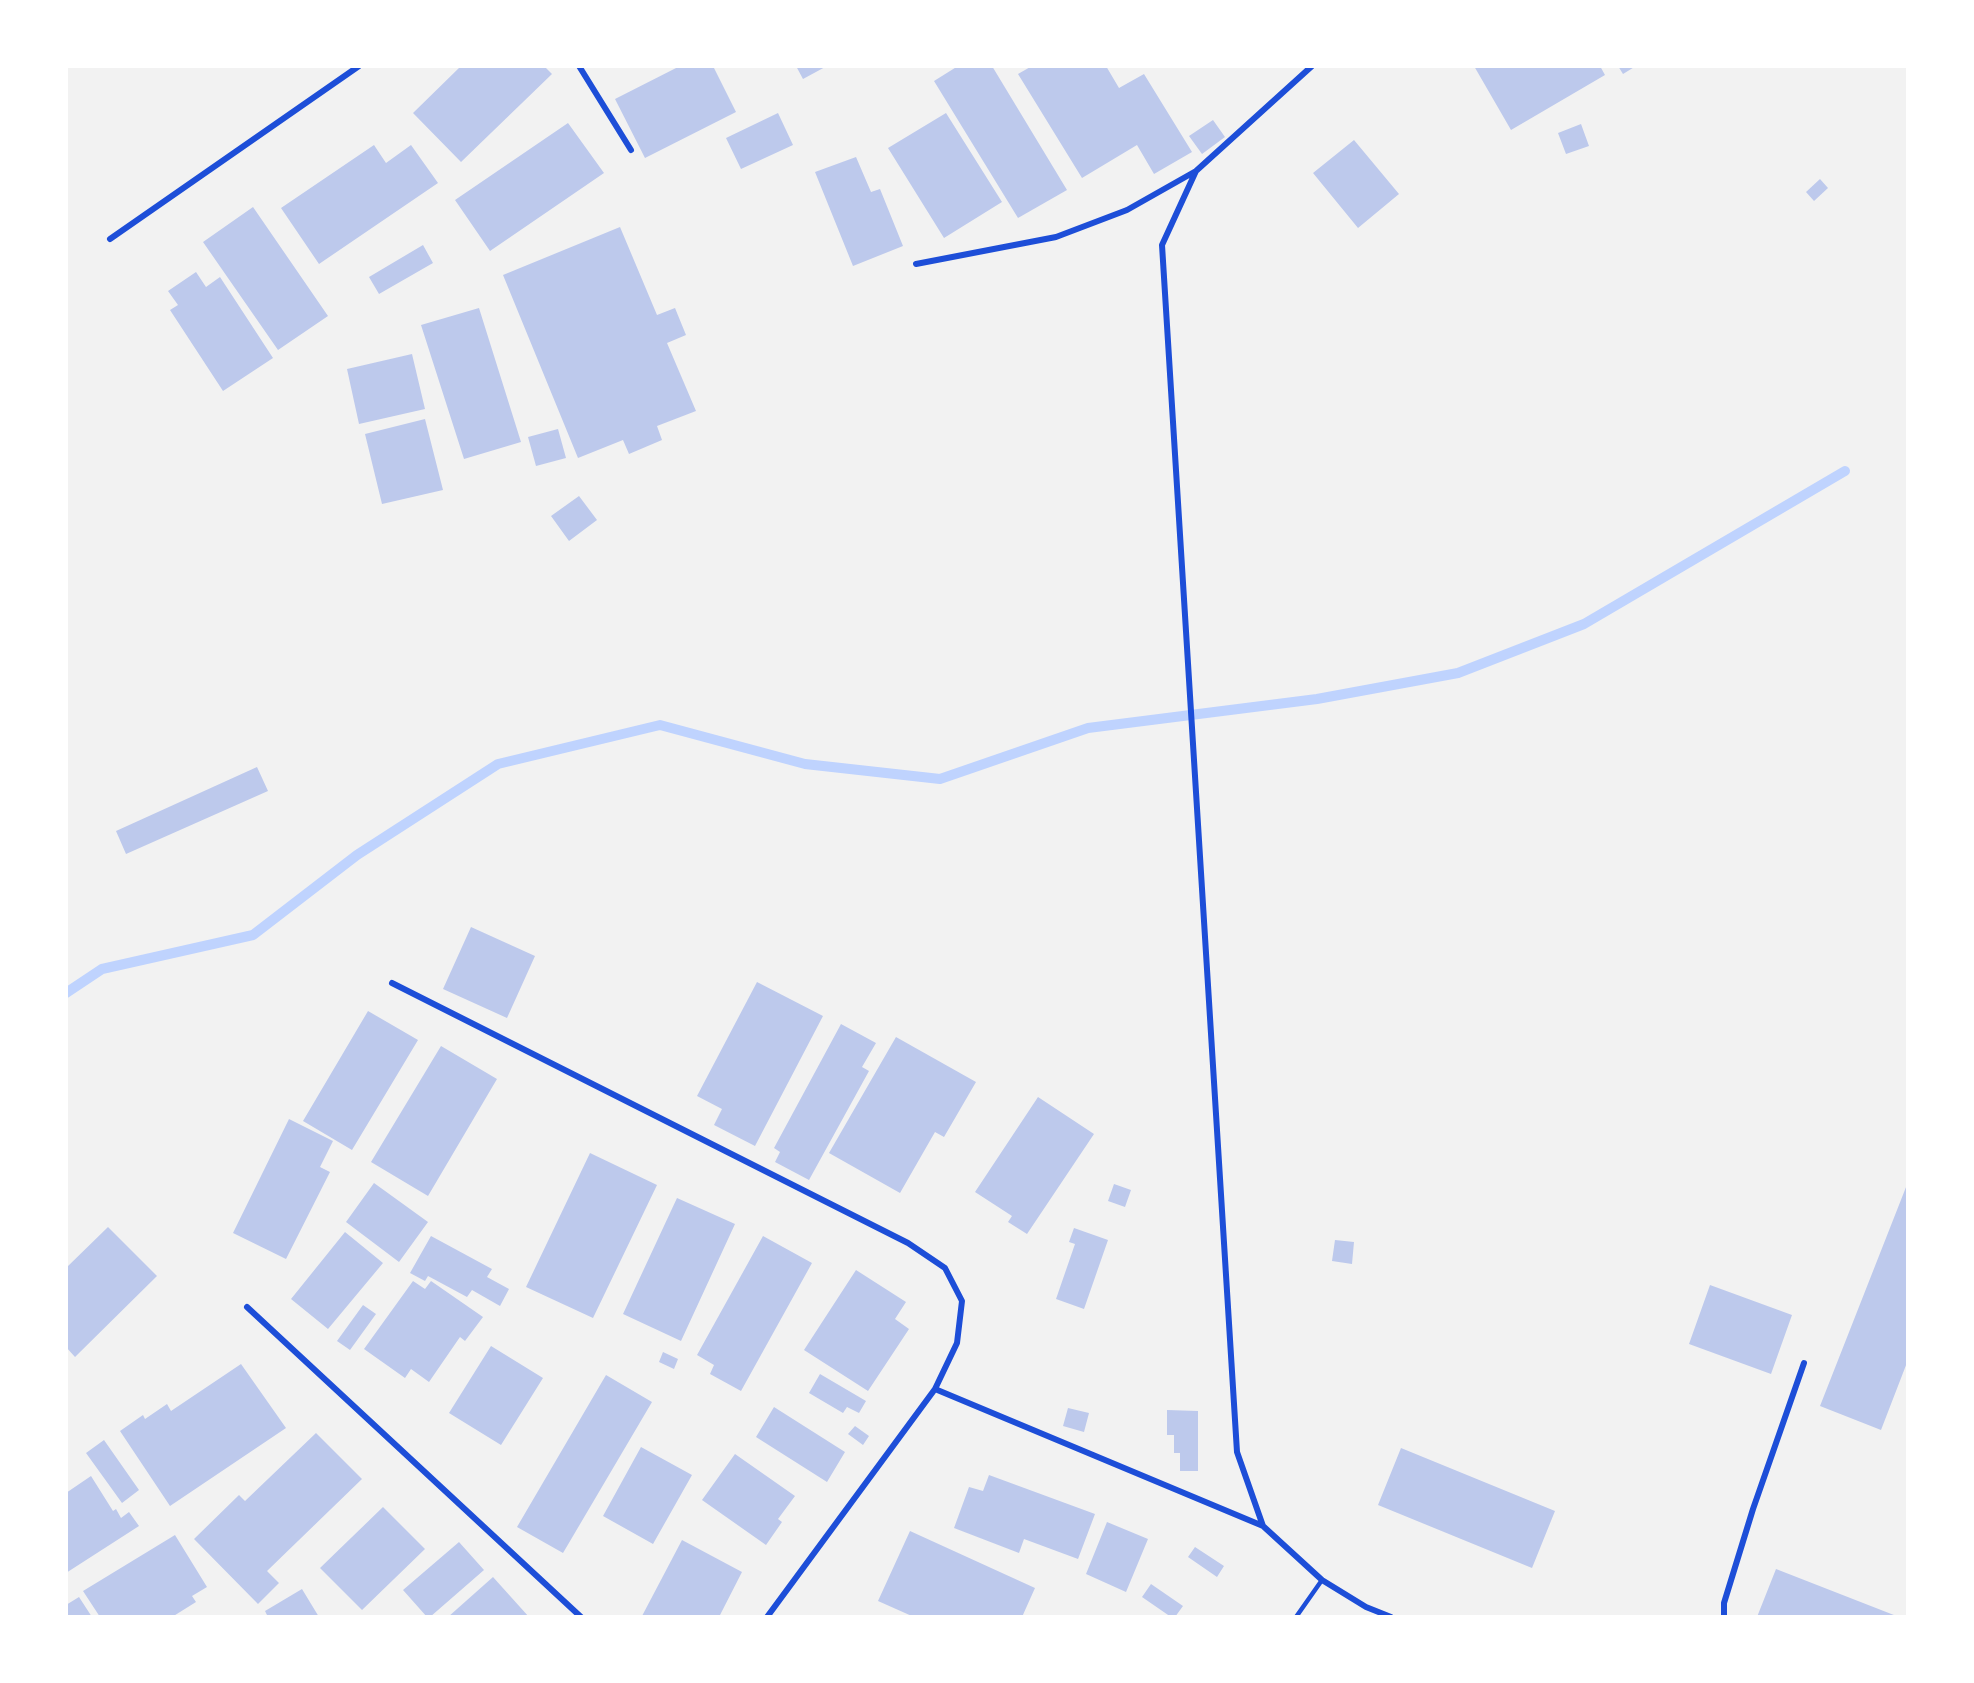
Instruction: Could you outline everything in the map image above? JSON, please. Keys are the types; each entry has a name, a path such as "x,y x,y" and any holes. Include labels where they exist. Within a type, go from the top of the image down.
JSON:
{"street":[{"path":"110,239 359,66"},
{"path":"579,66 631,150"},
{"path":"916,264 1056,237 1127,210 1196,171 1312,66"},
{"path":"1196,171 1162,245 1237,1452 1263,1526"},
{"path":"392,983 908,1243 945,1268 962,1301 957,1343 935,1389 767,1617"},
{"path":"247,1307 581,1617"},
{"path":"1724,1617 1724,1603 1753,1509 1804,1363"},
{"path":"935,1389 1263,1526 1322,1580 1366,1607 1391,1617"}],"lane":[{"path":"1296,1617 1322,1580"}],"building":[{"path":"461,66 544,66 552,74 461,162 413,113"},
{"path":"680,66 713,66 736,112 645,158 615,99"},
{"path":"796,66 827,66 803,79"},
{"path":"958,66 992,66 1067,190 1018,218 934,81"},
{"path":"1032,66 1106,66 1119,88 1144,74 1192,152 1154,174 1137,145 1082,178 1018,74"},
{"path":"1474,66 1600,66 1605,75 1511,130"},
{"path":"1618,66 1636,66 1623,74"},
{"path":"778,113 793,145 741,169 726,138"},
{"path":"946,113 1002,202 944,238 888,148"},
{"path":"1213,120 1225,137 1202,154 1189,136"},
{"path":"568,123 604,173 490,251 455,200"},
{"path":"1581,124 1589,146 1566,154 1558,133"},
{"path":"1354,140 1399,194 1358,228 1313,173"},
{"path":"374,145 386,163 411,145 438,183 319,264 281,208"},
{"path":"856,157 871,192 880,189 903,246 853,266 815,172"},
{"path":"1820,179 1828,188 1814,201 1806,192"},
{"path":"253,207 328,316 278,350 203,242"},
{"path":"620,227 657,315 675,308 686,335 667,343 696,411 657,426 662,440 629,454 623,440 578,458 503,275"},
{"path":"423,245 433,263 379,294 369,277"},
{"path":"196,272 206,287 220,277 273,358 223,391 170,310 178,305 168,291"},
{"path":"479,308 521,442 464,459 421,325"},
{"path":"412,354 425,409 359,424 347,369"},
{"path":"425,419 443,490 382,504 365,434"},
{"path":"558,429 566,458 536,466 528,437"},
{"path":"579,496 597,520 569,541 551,516"},
{"path":"257,767 268,791 126,854 116,831"},
{"path":"471,927 535,956 507,1018 443,989"},
{"path":"757,982 823,1016 755,1146 714,1125 722,1109 697,1096"},
{"path":"368,1011 418,1040 352,1150 303,1121"},
{"path":"841,1024 876,1043 862,1067 869,1071 809,1180 775,1162 780,1152 774,1148"},
{"path":"896,1037 976,1082 944,1137 935,1132 900,1193 829,1153"},
{"path":"441,1046 497,1079 428,1196 371,1162"},
{"path":"1038,1097 1094,1134 1027,1234 1008,1222 1012,1216 975,1192"},
{"path":"289,1119 333,1141 320,1167 330,1172 286,1259 233,1233"},
{"path":"590,1153 657,1185 593,1318 526,1287"},
{"path":"1908,1182 1908,1360 1881,1430 1820,1406"},
{"path":"374,1183 428,1222 399,1262 346,1222"},
{"path":"1114,1184 1131,1190 1125,1207 1108,1201"},
{"path":"677,1198 735,1224 681,1341 623,1314"},
{"path":"108,1227 157,1276 75,1357 66,1347 66,1268"},
{"path":"1074,1228 1108,1240 1084,1309 1056,1299 1075,1244 1069,1242"},
{"path":"345,1232 383,1263 328,1329 291,1299"},
{"path":"431,1236 492,1269 487,1277 509,1289 500,1306 472,1290 467,1297 428,1276 425,1281 410,1273"},
{"path":"763,1236 812,1263 741,1391 710,1374 714,1365 697,1355"},
{"path":"1335,1240 1354,1242 1352,1264 1332,1261"},
{"path":"856,1270 906,1302 895,1319 909,1329 868,1391 804,1350"},
{"path":"413,1281 425,1289 431,1281 483,1317 465,1341 460,1337 429,1382 411,1369 405,1378 364,1349"},
{"path":"1710,1285 1792,1315 1771,1374 1689,1344"},
{"path":"363,1305 376,1314 350,1350 337,1341"},
{"path":"491,1346 543,1378 501,1445 449,1413"},
{"path":"663,1352 678,1359 674,1369 659,1362"},
{"path":"241,1364 286,1428 170,1506 120,1431 143,1415 145,1419 167,1404 171,1411"},
{"path":"820,1374 866,1401 859,1413 847,1407 843,1413 809,1393"},
{"path":"606,1375 652,1402 563,1553 517,1527"},
{"path":"774,1407 845,1452 827,1482 756,1437"},
{"path":"1068,1408 1089,1413 1084,1432 1063,1426"},
{"path":"1167,1410 1198,1411 1198,1471 1180,1471 1180,1453 1174,1453 1174,1435 1167,1435"},
{"path":"855,1426 869,1436 863,1445 848,1434"},
{"path":"316,1433 362,1479 267,1571 279,1583 258,1604 194,1539 239,1495 245,1501"},
{"path":"104,1440 139,1490 122,1503 86,1453"},
{"path":"641,1447 692,1475 653,1544 603,1516"},
{"path":"1401,1448 1555,1511 1532,1568 1378,1505"},
{"path":"735,1454 795,1496 778,1519 782,1522 766,1545 702,1500"},
{"path":"989,1475 1095,1514 1078,1559 1024,1539 1019,1553 954,1528 969,1487 983,1491"},
{"path":"91,1476 113,1511 116,1509 121,1518 129,1512 139,1526 66,1573 66,1493"},
{"path":"383,1507 425,1549 362,1610 320,1568"},
{"path":"1107,1522 1148,1539 1126,1592 1086,1574"},
{"path":"910,1531 1035,1588 1022,1617 914,1617 878,1601"},
{"path":"175,1535 207,1587 192,1596 196,1602 172,1617 100,1617 83,1591"},
{"path":"682,1540 742,1572 719,1617 642,1616"},
{"path":"459,1542 484,1570 430,1617 427,1617 403,1590"},
{"path":"1195,1547 1224,1566 1217,1577 1188,1557"},
{"path":"1776,1569 1899,1617 1757,1617"},
{"path":"493,1577 529,1617 448,1617"},
{"path":"1151,1584 1183,1606 1175,1617 1171,1617 1142,1597"},
{"path":"302,1589 319,1617 268,1617 265,1611"},
{"path":"79,1597 92,1617 66,1617 66,1605"}],"waterway":[{"path":"66,993 102,969 253,935 357,855 498,764 660,725 805,764 940,779 1088,728 1317,699 1458,673 1584,624 1845,471"}]}
